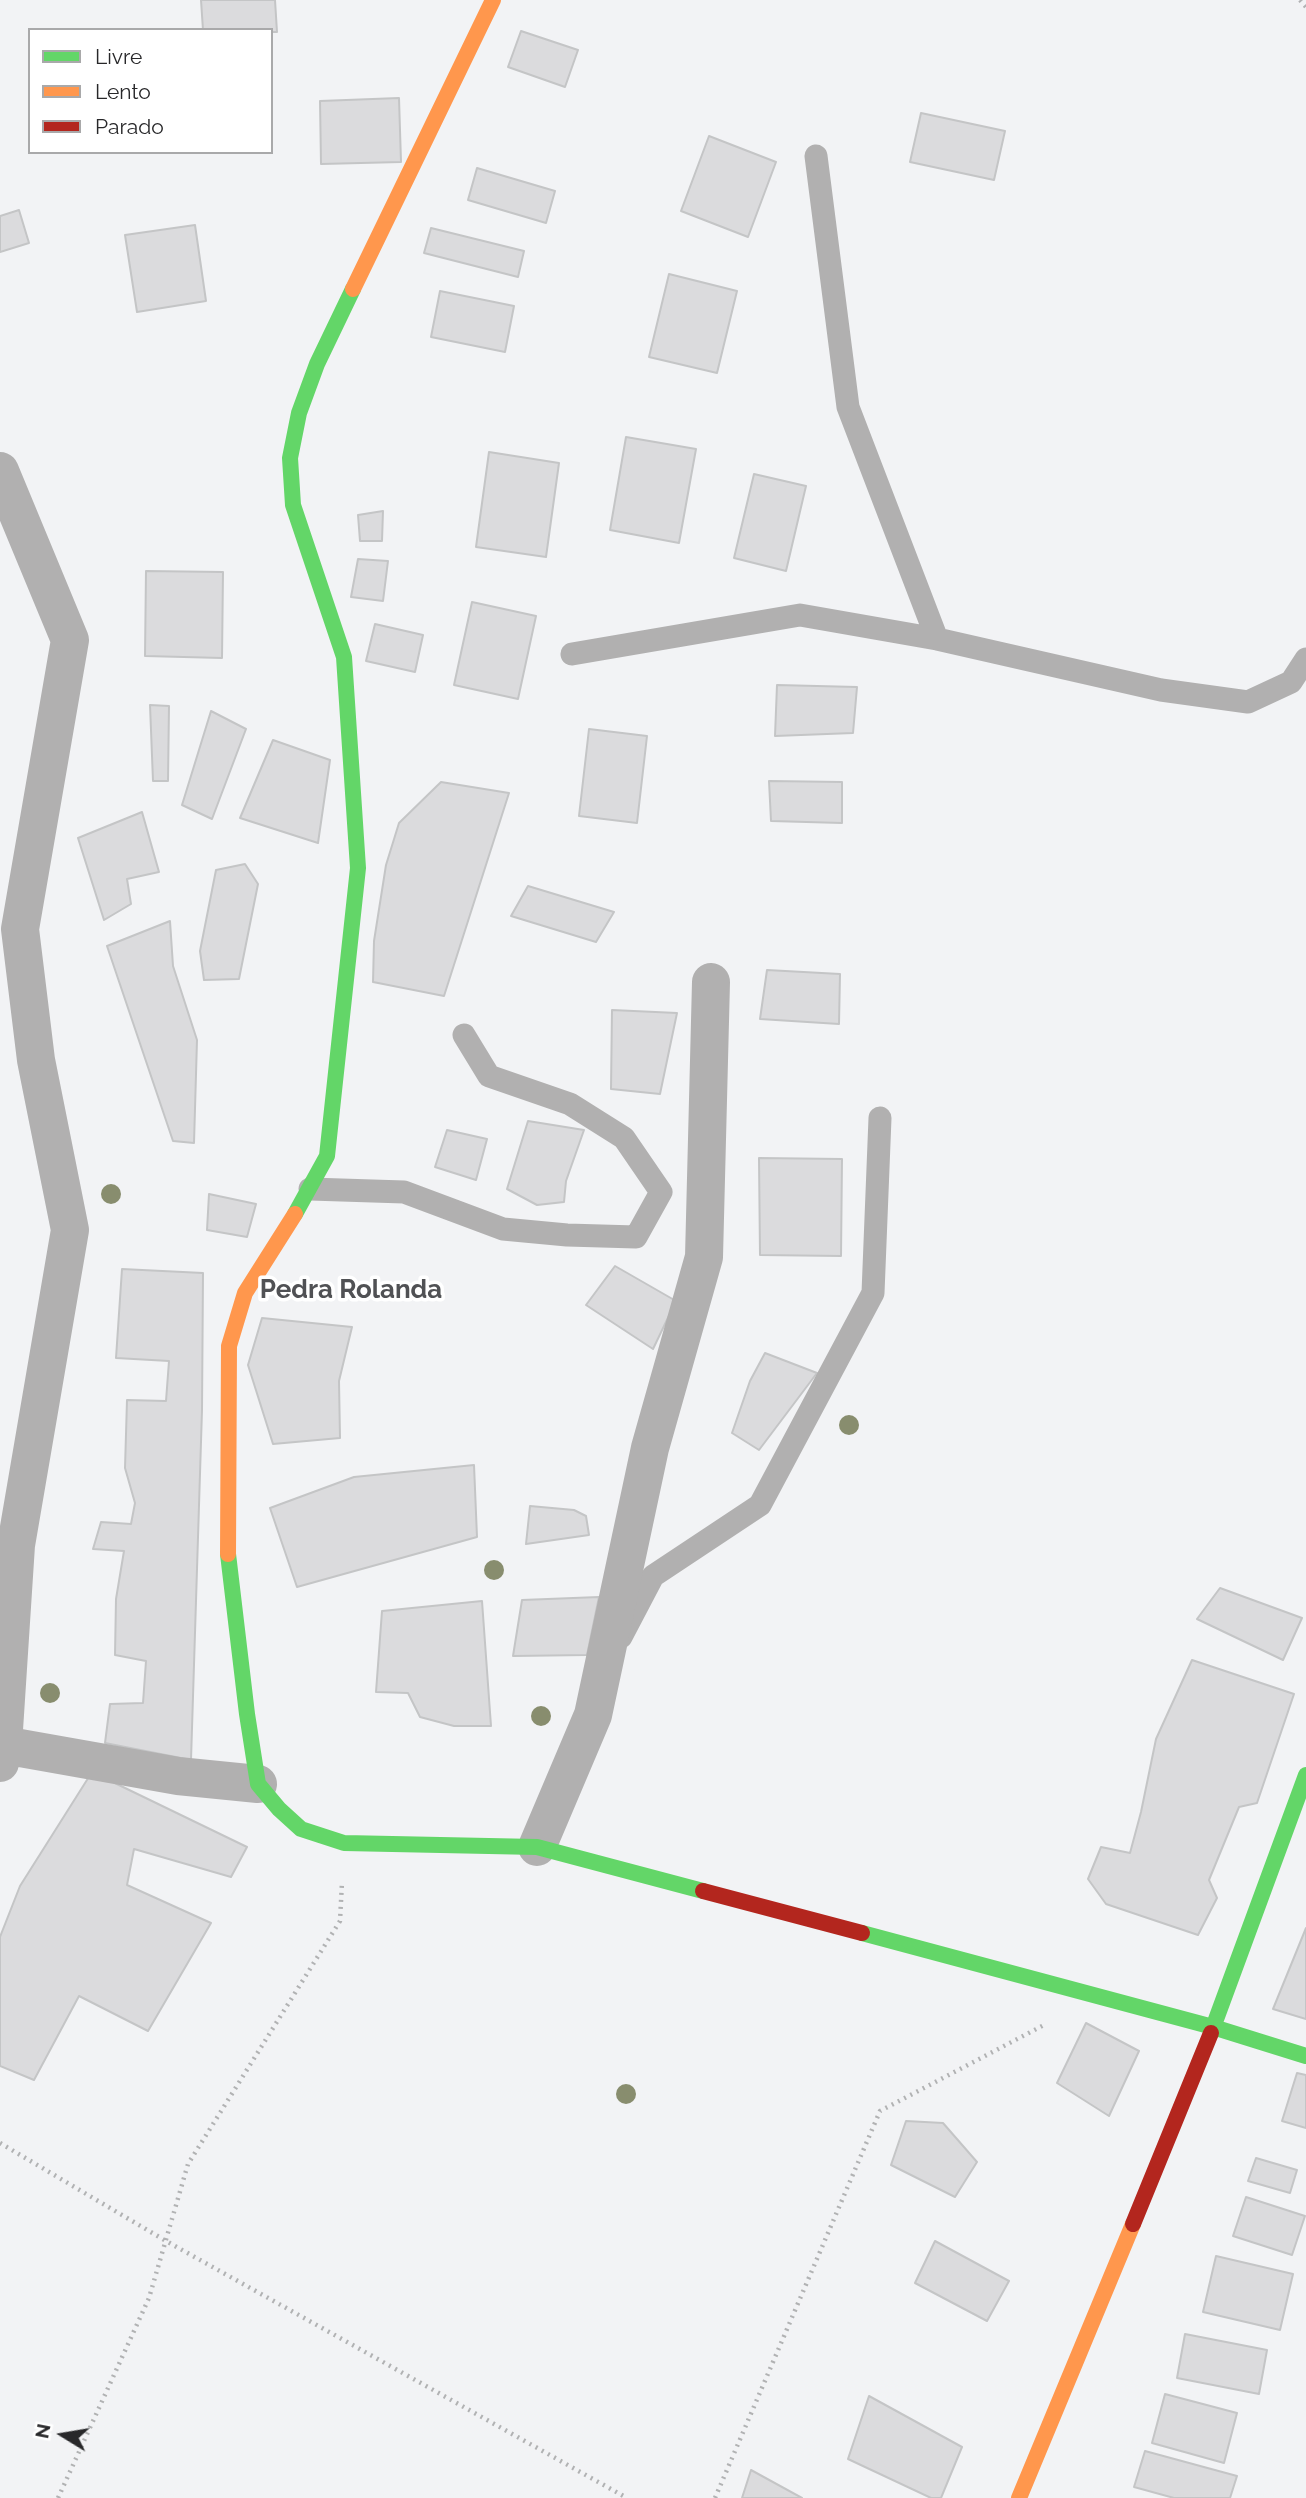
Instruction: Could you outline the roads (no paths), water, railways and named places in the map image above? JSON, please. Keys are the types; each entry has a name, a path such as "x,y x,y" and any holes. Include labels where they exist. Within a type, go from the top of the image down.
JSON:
{"street":[{"path":"493,0 317,364 299,413 290,458 293,505 344,657 358,868 327,1156 310,1189 245,1293 229,1346 228,1550 258,1784 301,1829 344,1843 537,1847 1213,2027 1306,2056"},
{"path":"0,471 69,640 20,929 36,1060 70,1230 16,1545 2,1754 258,1784"},
{"path":"537,1847 593,1715 650,1448 704,1257 710,982"},
{"path":"1019,2498 1213,2027 1306,1775"}],"lane":[{"path":"816,156 848,407 937,639"},
{"path":"572,653 800,615 937,639 1161,690 1248,702 1291,682 1306,660"},
{"path":"310,1189 404,1192 503,1229 567,1235 636,1237 661,1192 624,1138 569,1104 489,1076 464,1035"},
{"path":"602,1674 653,1576 760,1505 873,1293 880,1118"}],"district":[{"name":"Pedra Rolanda","path":"351,1290"}]}
